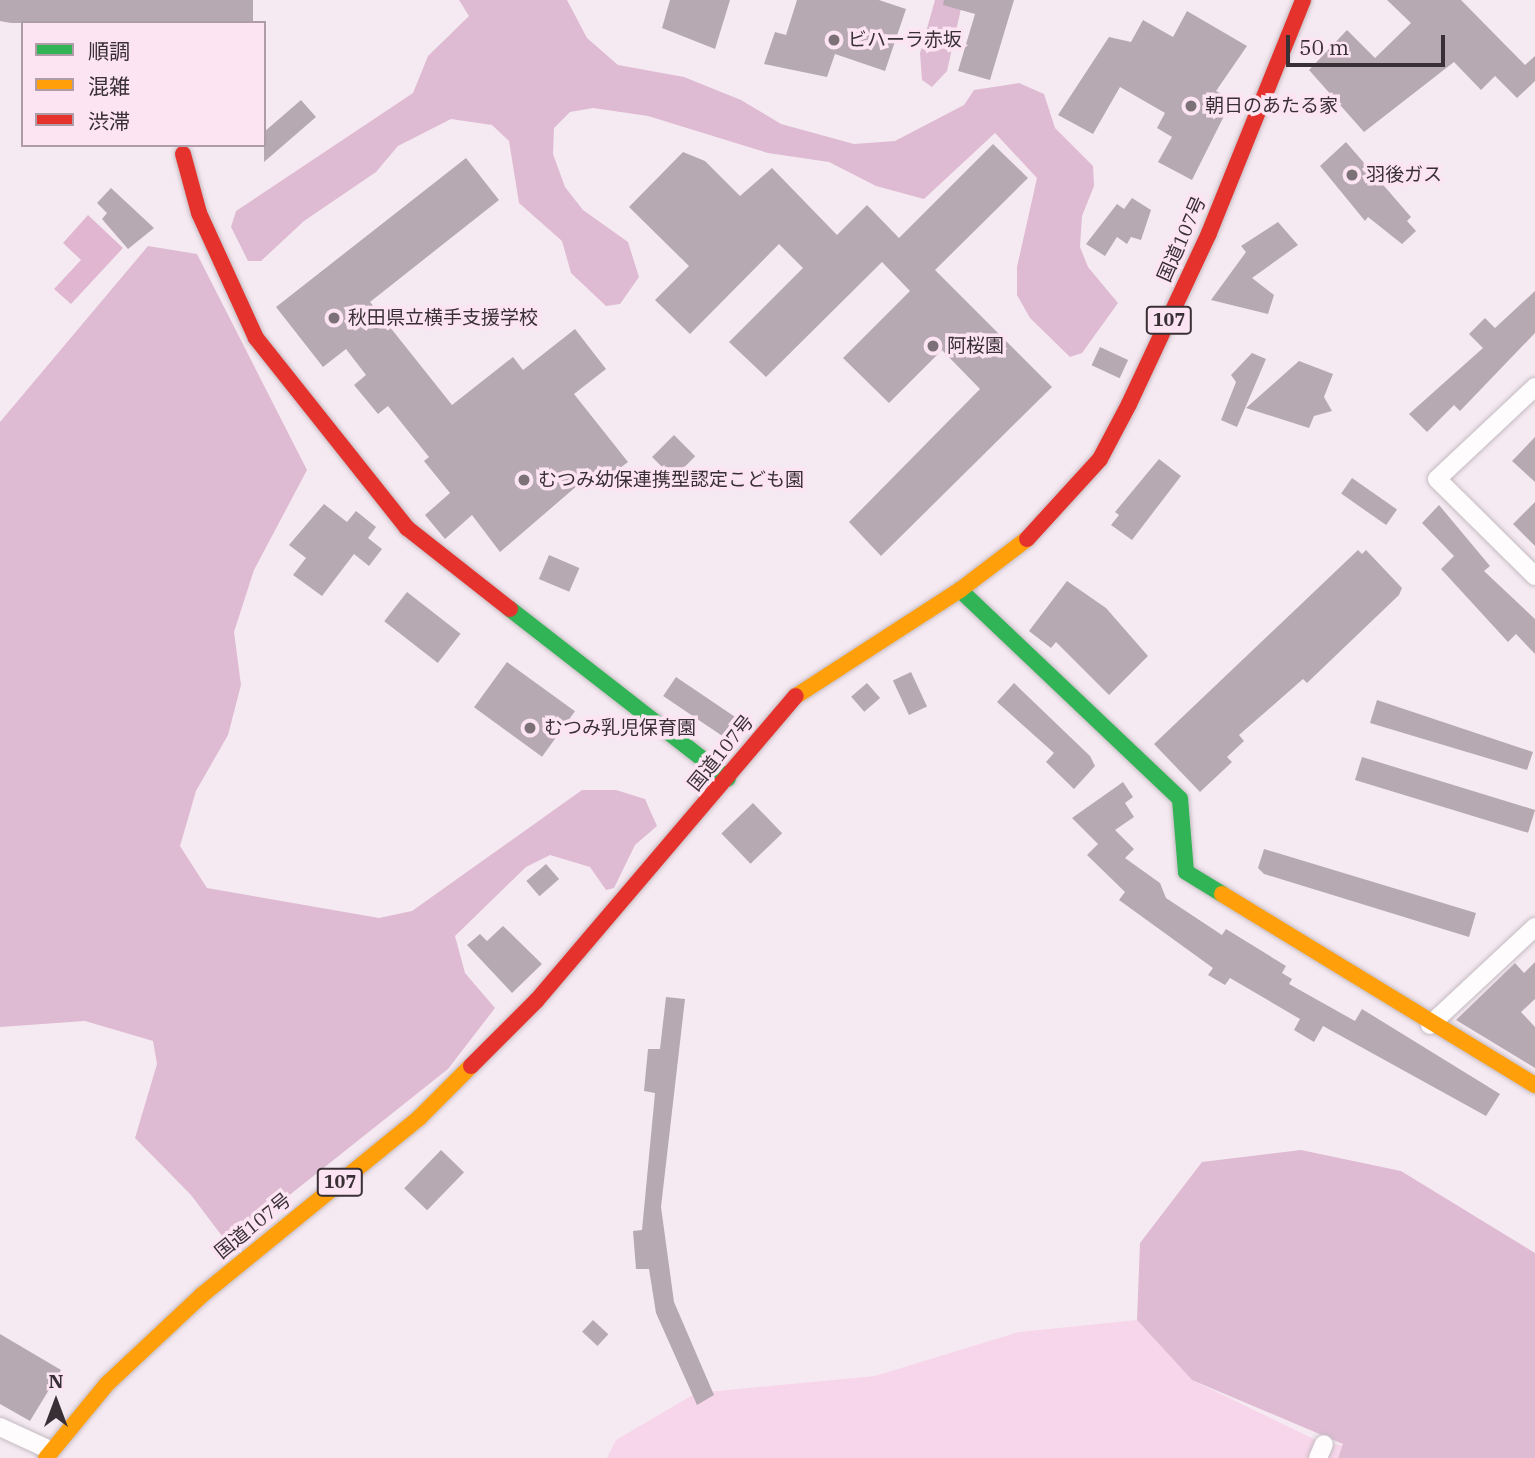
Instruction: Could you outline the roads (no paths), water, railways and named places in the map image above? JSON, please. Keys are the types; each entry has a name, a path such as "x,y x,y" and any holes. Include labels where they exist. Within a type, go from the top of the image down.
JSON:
{"main road":[{"name":"国道107号","path":"48,1454 107,1384 202,1295 419,1118 537,1000 804,687 960,590 1025,541 1100,459 1209,233 1303,0"},
{"path":"183,154 199,213 256,338 407,528 728,779"},
{"path":"960,590 1180,799 1186,872 1430,1025 1535,1085"}],"street":[{"path":"1535,387 1437,479 1535,576"},
{"path":"1430,1025 1535,927"},
{"path":"0,1427 48,1454"}],"place":[{"name":"ビハーラ赤坂","path":"834,40"},
{"name":"朝日のあたる家","path":"1191,106"},
{"name":"羽後ガス","path":"1352,175"},
{"name":"秋田県立横手支援学校","path":"334,318"},
{"name":"阿桜園","path":"933,346"},
{"name":"むつみ幼保連携型認定こども園","path":"524,480"},
{"name":"むつみ乳児保育園","path":"530,728"}]}
